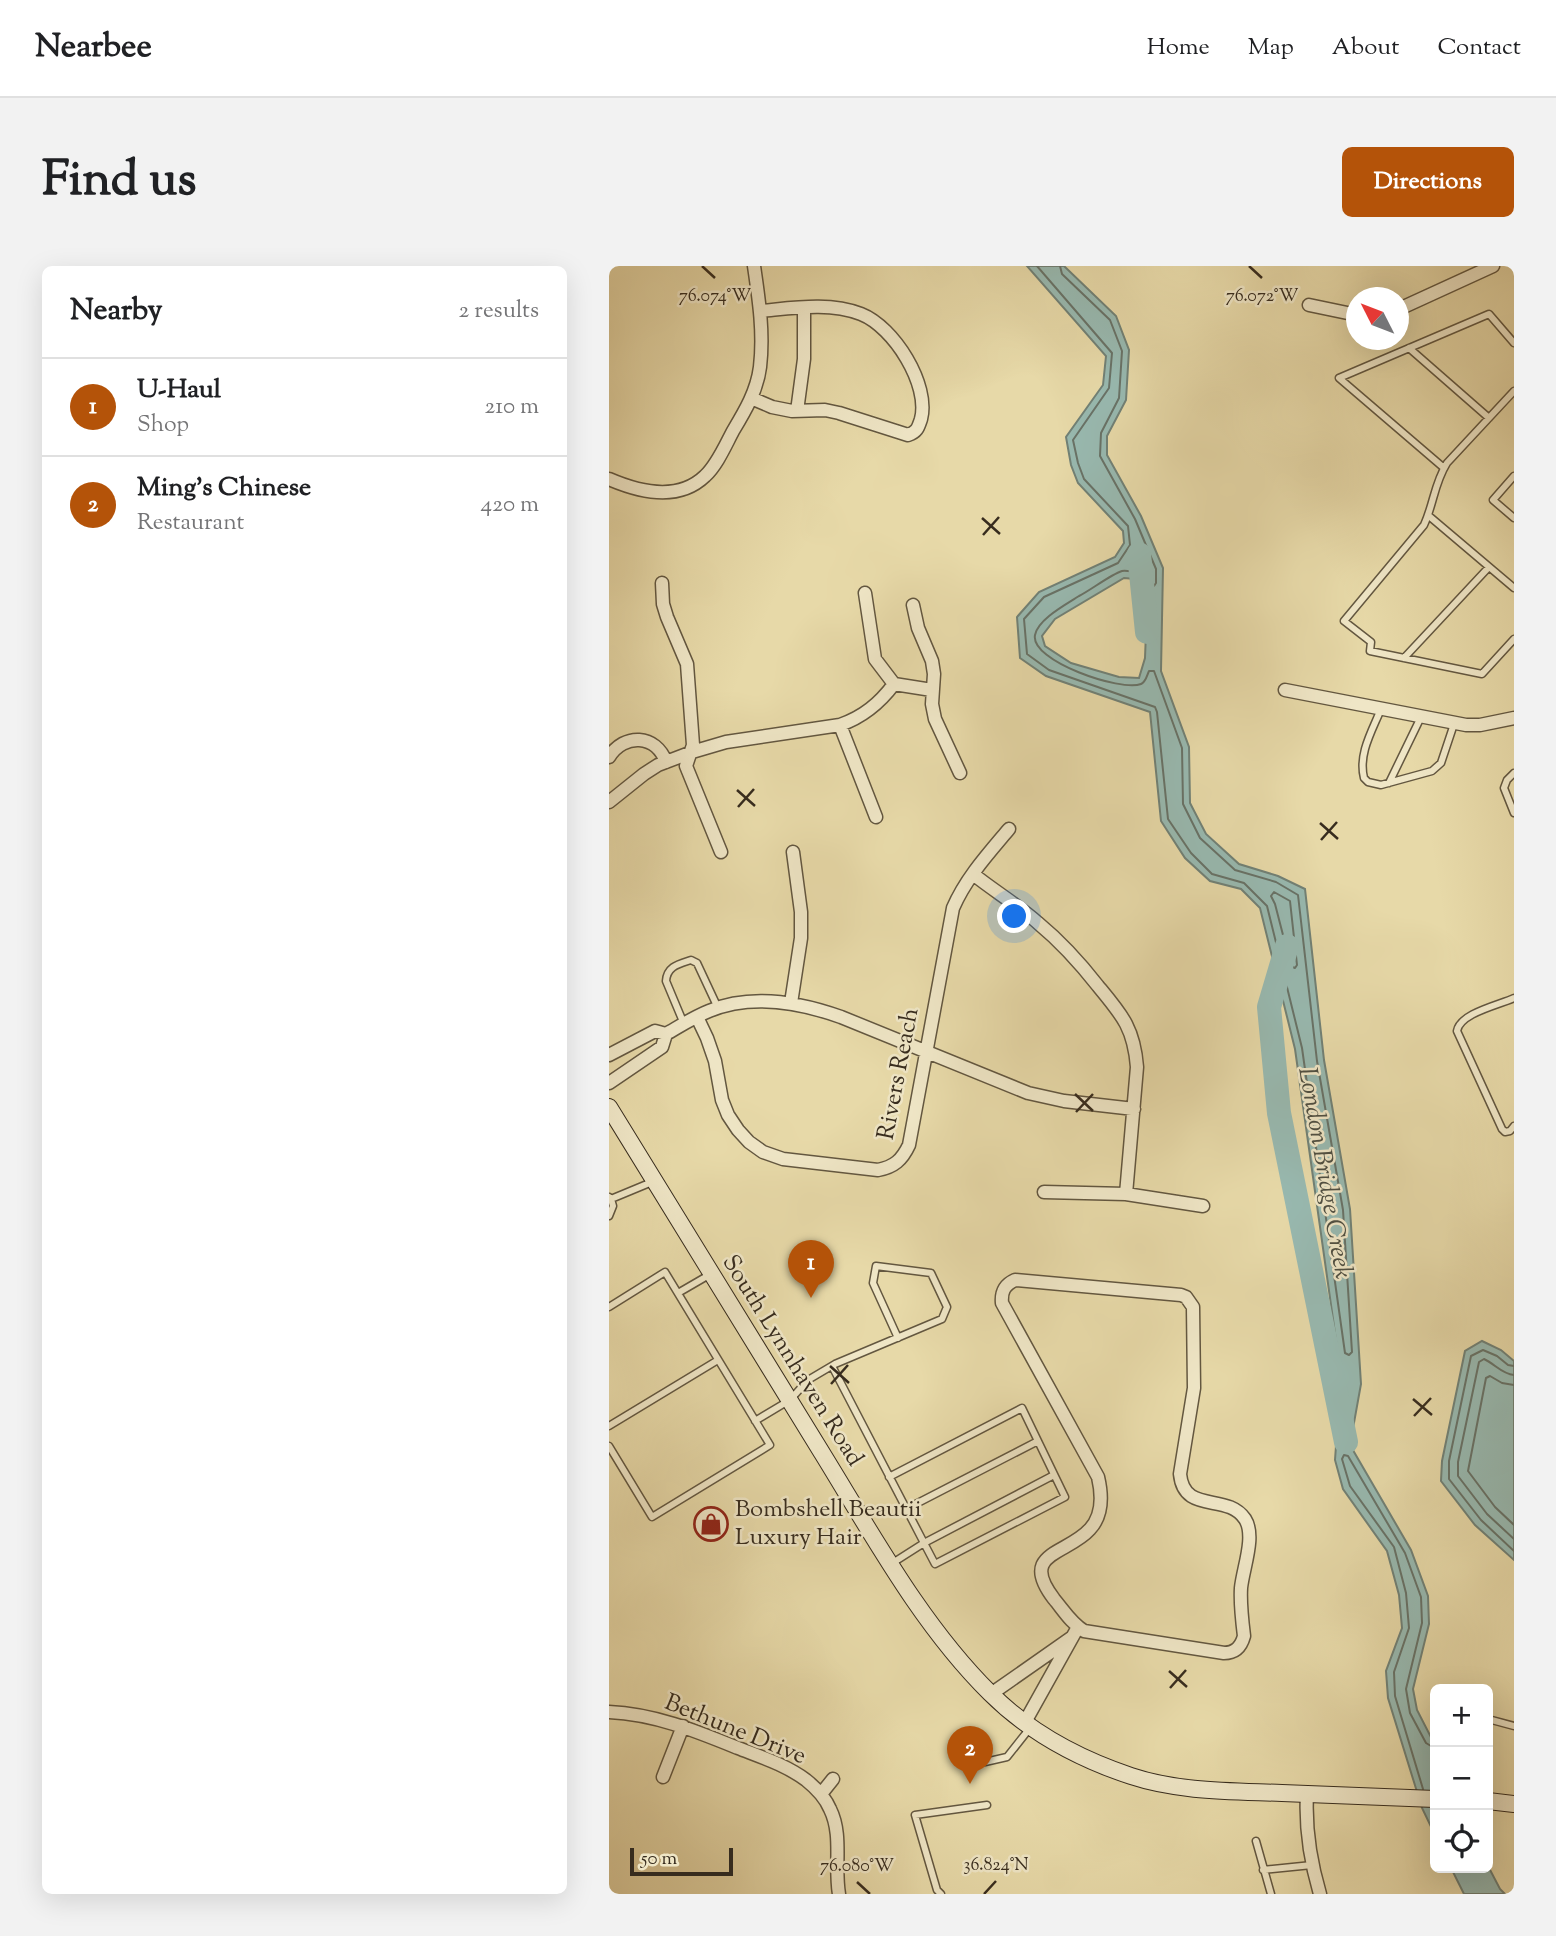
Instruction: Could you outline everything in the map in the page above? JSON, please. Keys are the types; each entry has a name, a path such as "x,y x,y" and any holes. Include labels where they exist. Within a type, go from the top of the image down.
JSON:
{"street":[{"path":"609,478 635,489 669,492 694,484 714,466 751,398 759,369 760,311 754,266"},
{"path":"1409,304 1493,266"},
{"path":"1309,305 1346,313"},
{"path":"751,398 772,407 839,413 908,435 918,429 923,408 916,377 907,360 886,331 874,321 840,307 760,311"},
{"path":"797,411 804,359 804,308"},
{"path":"662,583 667,617 687,664 693,745 686,766 721,852"},
{"path":"865,593 875,659 894,684 932,690"},
{"path":"913,605 918,628 932,661 933,712 960,773"},
{"path":"609,802 644,774 692,752 726,742 840,725 853,720 869,711 894,684"},
{"path":"1285,690 1454,724 1480,725 1514,718"},
{"path":"840,725 876,817"},
{"path":"609,757 618,747 639,740 649,741 657,746 666,762"},
{"name":"Rivers Reach","path":"697,1017 715,1061 722,1100 728,1115 737,1130 749,1142 763,1152 783,1159 878,1170 898,1162 909,1145 953,908 960,891 1009,829"},
{"path":"791,1003 801,938 801,912 793,852"},
{"path":"973,874 1055,937 1124,1017 1132,1033 1137,1067 1126,1194"},
{"path":"609,1083 662,1047 666,1034 719,1008 752,1001 791,1003 816,1008 1028,1093 1064,1101 1134,1109"},
{"path":"609,1055 655,1031 666,1034"},
{"name":"South Lynnhaven Road","path":"609,1107 891,1563 934,1628 961,1663 991,1694 1029,1724 1075,1753 1134,1777 1217,1791 1430,1799"},
{"path":"1044,1192 1126,1194 1203,1206"},
{"path":"991,1694 1076,1631 1224,1653 1237,1650 1244,1636 1241,1588 1250,1539 1245,1519 1238,1511 1191,1497 1181,1483 1179,1474 1194,1388 1194,1315 1193,1307 1186,1297 1015,1280 1003,1290 1002,1303 1098,1477 1101,1489 1101,1502 1088,1532 1049,1556 1041,1571 1045,1586 1076,1631"},
{"path":"1029,1724 1076,1631"},
{"name":"Bethune Drive","path":"609,1712 653,1717 683,1726 774,1763 803,1778 821,1794 835,1822 839,1894"},
{"path":"663,1777 683,1726"},
{"path":"821,1794 834,1779"},
{"path":"1307,1794 1307,1840 1320,1894"},
{"path":"1493,1802 1514,1804"}],"lane":[{"path":"1489,418 1409,348 1489,314 1514,343"},
{"path":"1404,350 1339,378 1444,468"},
{"path":"1514,391 1444,468 1424,525 1344,621 1371,642 1370,651 1482,674 1514,639"},
{"path":"1514,475 1493,500 1514,518"},
{"path":"1429,516 1514,588"},
{"path":"1404,658 1489,566"},
{"path":"1381,709 1362,756 1361,767 1368,782 1381,785 1432,771 1441,763 1454,724"},
{"path":"1388,783 1420,717"},
{"path":"1514,774 1507,780 1504,788 1514,813"},
{"path":"684,1024 666,981 666,974 672,967 691,960 697,962 719,1008"},
{"path":"1514,998 1465,1017 1458,1024 1457,1031 1501,1129 1510,1131 1514,1126"},
{"path":"609,1216 614,1206 610,1198 654,1181"},
{"path":"755,1421 790,1400 808,1380 832,1366 898,1338 942,1319 947,1307 931,1272 876,1266 873,1283 898,1338"},
{"path":"609,1307 665,1272 769,1445 652,1517 609,1446"},
{"path":"678,1293 711,1274"},
{"path":"609,1426 718,1360"},
{"path":"832,1366 889,1477 935,1564 1065,1497 1022,1408 889,1477"},
{"path":"906,1508 1038,1441"},
{"path":"891,1563 1054,1475"},
{"path":"1493,1720 1514,1726"},
{"path":"985,1762 1007,1757 1029,1724"},
{"path":"941,1894 937,1890 915,1815 987,1805"},
{"path":"1256,1841 1271,1894"},
{"path":"1263,1870 1312,1866"}],"water":[{"path":"1027,266 1064,266 1116,316 1129,350 1126,400 1107,436 1107,455 1141,516 1163,568 1161,671 1189,747 1190,803 1206,834 1239,864 1278,876 1305,889 1324,1060 1350,1209 1361,1384 1350,1445 1411,1550 1428,1596 1429,1624 1413,1689 1417,1710 1430,1735 1430,1825 1422,1808 1388,1698 1386,1671 1402,1628 1399,1595 1387,1551 1343,1489 1335,1460 1341,1376 1295,1049 1260,908 1241,889 1210,881 1185,858 1161,821 1150,712 1046,676 1020,658 1017,617 1039,592 1115,557 1124,543 1123,531 1078,483 1071,465 1066,437 1103,385 1106,356","holes":["1124,578 1135,579 1143,587 1145,658 1139,678 1119,677 1071,663 1045,646 1042,636 1055,619"]},
{"path":"1482,1341 1501,1350 1514,1361 1514,1560 1475,1525 1441,1481 1442,1461 1465,1351"},
{"path":"1454,1873 1492,1873 1505,1894 1464,1894"}],"waterway":[{"name":"London Bridge Creek","path":"1139,554 1147,632"},
{"name":"London Bridge Creek","path":"1287,946 1269,1007 1279,1113 1346,1442"}],"place":[{"name":"U-Haul","path":"811,1298"},
{"name":"Bombshell Beautii Luxury Hair","path":"711,1524"},
{"name":"Ming's Chinese","path":"970,1784"}]}
